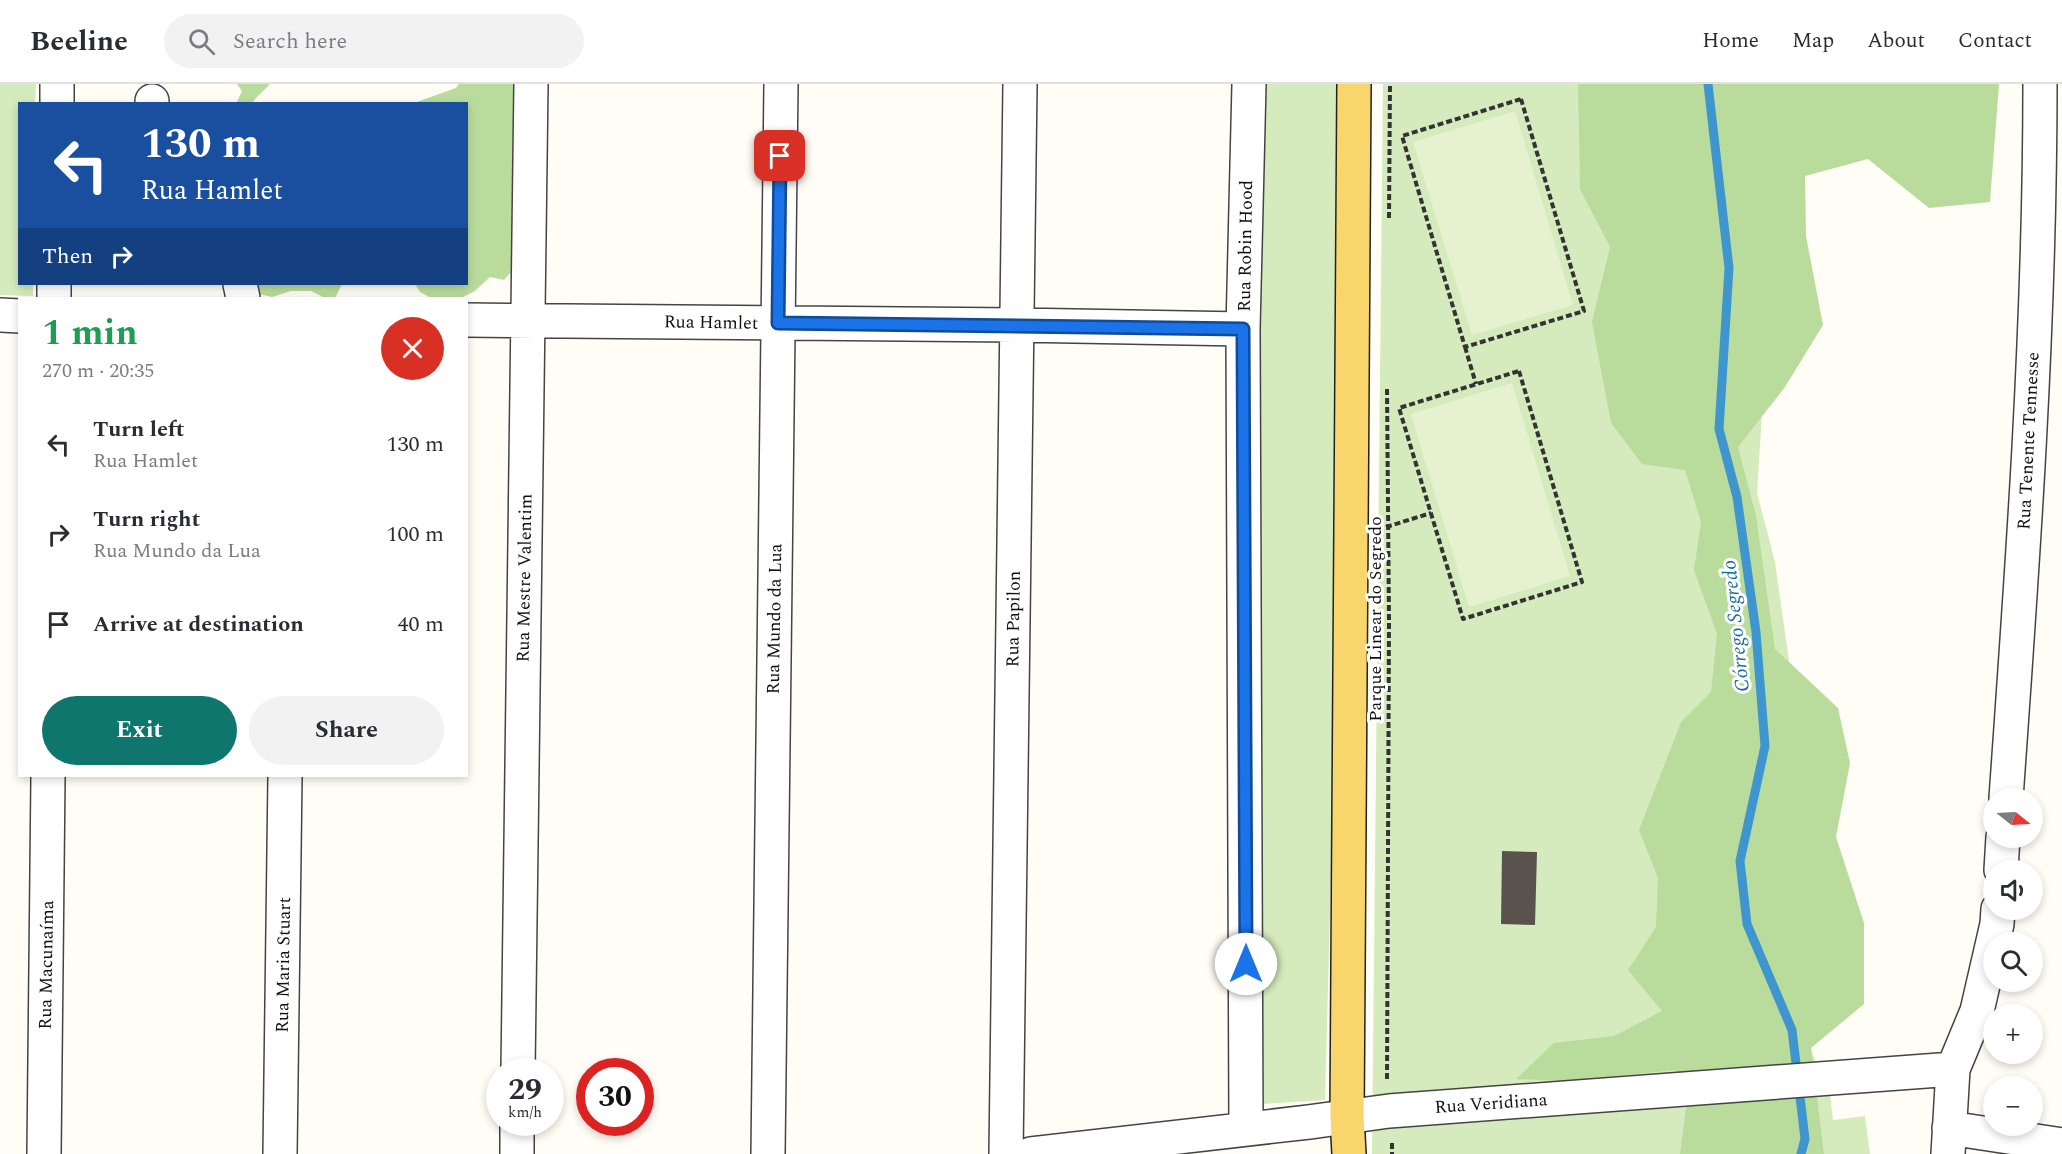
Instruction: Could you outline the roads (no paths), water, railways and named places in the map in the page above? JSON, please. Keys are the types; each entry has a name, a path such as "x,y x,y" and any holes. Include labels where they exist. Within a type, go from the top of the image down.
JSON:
{"main road":[{"path":"1349,1154 1347,1117 1354,84"}],"street":[{"path":"57,84 57,102"},
{"name":"Rua Mestre Valentim","path":"518,1058 531,84"},
{"name":"Rua Mundo da Lua","path":"768,1154 781,84"},
{"name":"Rua Papilon","path":"1006,1154 1020,84"},
{"name":"Rua Robin Hood","path":"1246,1129 1243,329 1249,84"},
{"name":"Rua Tenente Tennesse","path":"2007,788 2021,576 2040,208 2040,84"},
{"path":"0,315 18,316"},
{"name":"Rua Hamlet","path":"468,320 1243,329"},
{"name":"Rua Macunaíma","path":"44,1154 48,777"},
{"name":"Rua Maria Stuart","path":"280,1154 285,777"},
{"path":"1997,920 1977,1011 1953,1069 1948,1141 2062,1145"},
{"name":"Rua Veridiana","path":"1031,1154 1389,1111 1953,1069"},
{"path":"517,1136 517,1154"}],"waterway":[{"name":"Córrego Segredo","path":"1708,84 1729,268 1719,429 1737,497 1756,632 1765,746 1740,861 1747,924 1792,1030 1805,1139 1801,1154"}]}
